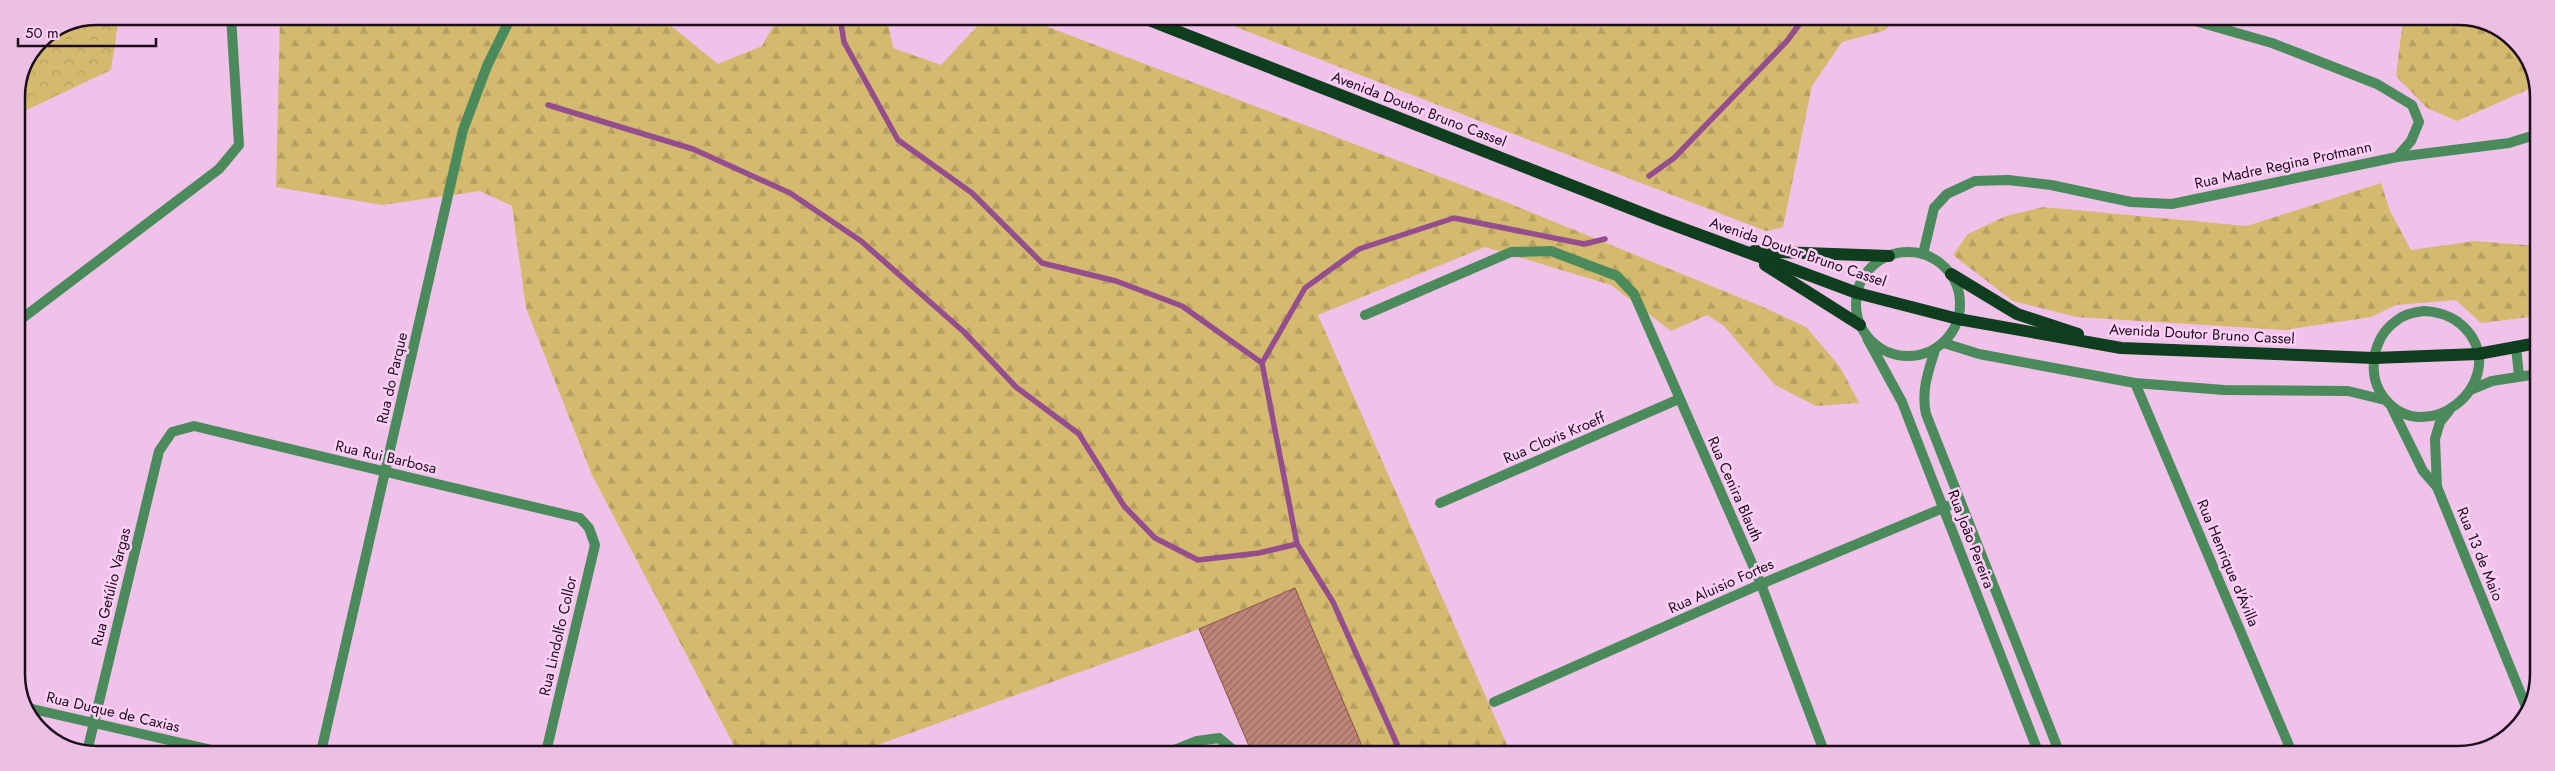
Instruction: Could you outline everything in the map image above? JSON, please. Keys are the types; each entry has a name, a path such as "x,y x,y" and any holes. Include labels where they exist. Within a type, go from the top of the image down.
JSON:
{"main road":[{"name":"Avenida Doutor Bruno Cassel","path":"1159,25 1857,293 1958,319 2121,348 2374,358 2478,354 2530,344"},
{"path":"1742,250 1889,256"},
{"path":"1742,250 1860,324"},
{"path":"1951,274 2017,314 2121,348"}],"street":[{"path":"25,316 219,169 230,158 238,145 231,25"},
{"name":"Rua do Parque","path":"322,746 463,130 487,66 507,25"},
{"path":"2211,25 2290,50 2378,84 2412,105 2419,122 2411,141 2397,157"},
{"name":"Rua Madre Regina Protmann","path":"1923,254 1934,208 1947,194 1976,181 2008,180 2051,184 2131,202 2172,204 2397,157 2510,143 2530,137"},
{"name":"Rua Cenira Blauth","path":"1365,315 1511,252 1550,251 1617,276 1634,294 1761,584 1822,746"},
{"path":"1857,293 1863,279 1874,265 1889,256 1905,252 1923,254 1938,261 1951,274 1958,289 1961,306 1958,319 1952,334 1935,350 1911,357 1887,353 1867,338"},
{"name":"Rua João Pereira","path":"1857,293 1856,310 1860,324 1902,402 2036,746"},
{"path":"2437,487 2423,471 2374,380 2374,358 2382,337 2396,320 2409,313 2439,312 2453,318 2465,327 2473,339 2478,354 2480,363 2478,373 2470,390"},
{"path":"1944,343 1979,354 2135,383 2224,390 2348,391 2388,403 2399,412 2416,418 2435,416 2451,408 2470,390 2492,381 2530,375"},
{"path":"2516,347 2519,376"},
{"name":"Rua João Pereira","path":"1935,350 1925,382 1923,402 2057,746"},
{"name":"Rua Henrique d'Ávilla","path":"2135,383 2290,746"},
{"name":"Rua Clovis Kroeff","path":"1440,503 1679,399"},
{"name":"Rua 13 de Maio","path":"2451,408 2440,422 2435,439 2437,487 2526,699"},
{"name":"Rua Rui Barbosa","path":"172,432 194,426 580,518 590,528"},
{"name":"Rua Getúlio Vargas","path":"89,745 160,451 172,432"},
{"name":"Rua Aluisio Fortes","path":"1494,702 1761,584 1960,501"},
{"name":"Rua Lindolfo Collor","path":"547,746 596,545 590,528"},
{"name":"Rua Duque de Caxias","path":"35,710 195,746"},
{"path":"1184,746 1197,741 1219,738 1229,746"}],"green space":[{"path":"118,25 111,70 25,111 26,83 37,57 57,37 70,30 83,26"},
{"path":"280,25 670,25 718,64 762,46 774,25 889,25 893,48 941,65 978,25 1043,25 1501,200 1763,307 1806,327 1840,367 1859,403 1816,406 1775,385 1724,326 1707,315 1671,331 1611,285 1485,247 1318,315 1507,746 1362,746 1294,588 1199,629 874,746 734,746 592,475 526,308 512,206 480,191 382,205 276,187"},
{"path":"1230,25 1890,25 1886,30 1842,42 1812,86 1783,227 1766,231"},
{"path":"2402,25 2458,25 2485,30 2505,43 2525,70 2530,89 2457,121 2427,108 2396,76"},
{"path":"2381,183 2390,211 2411,250 2475,241 2530,245 2530,317 2481,323 2456,300 2396,305 2371,317 2285,330 2076,317 2013,301 1953,255 1968,234 2006,216 2043,207 2247,226"}],"building":[{"path":"1295,588 1362,746 1249,746 1199,629"}],"waterway":[{"path":"841,25 844,42 898,140 972,193 1042,263 1116,281 1182,306 1262,363"},
{"path":"1649,176 1674,158 1787,41 1799,25"},
{"path":"548,105 693,149 790,193 861,241 964,332 1016,387 1079,434 1124,506 1155,538 1198,560 1259,553 1297,544"},
{"path":"1398,746 1333,602 1297,544 1262,363 1305,288 1359,249 1454,218 1584,244 1605,239"}]}
